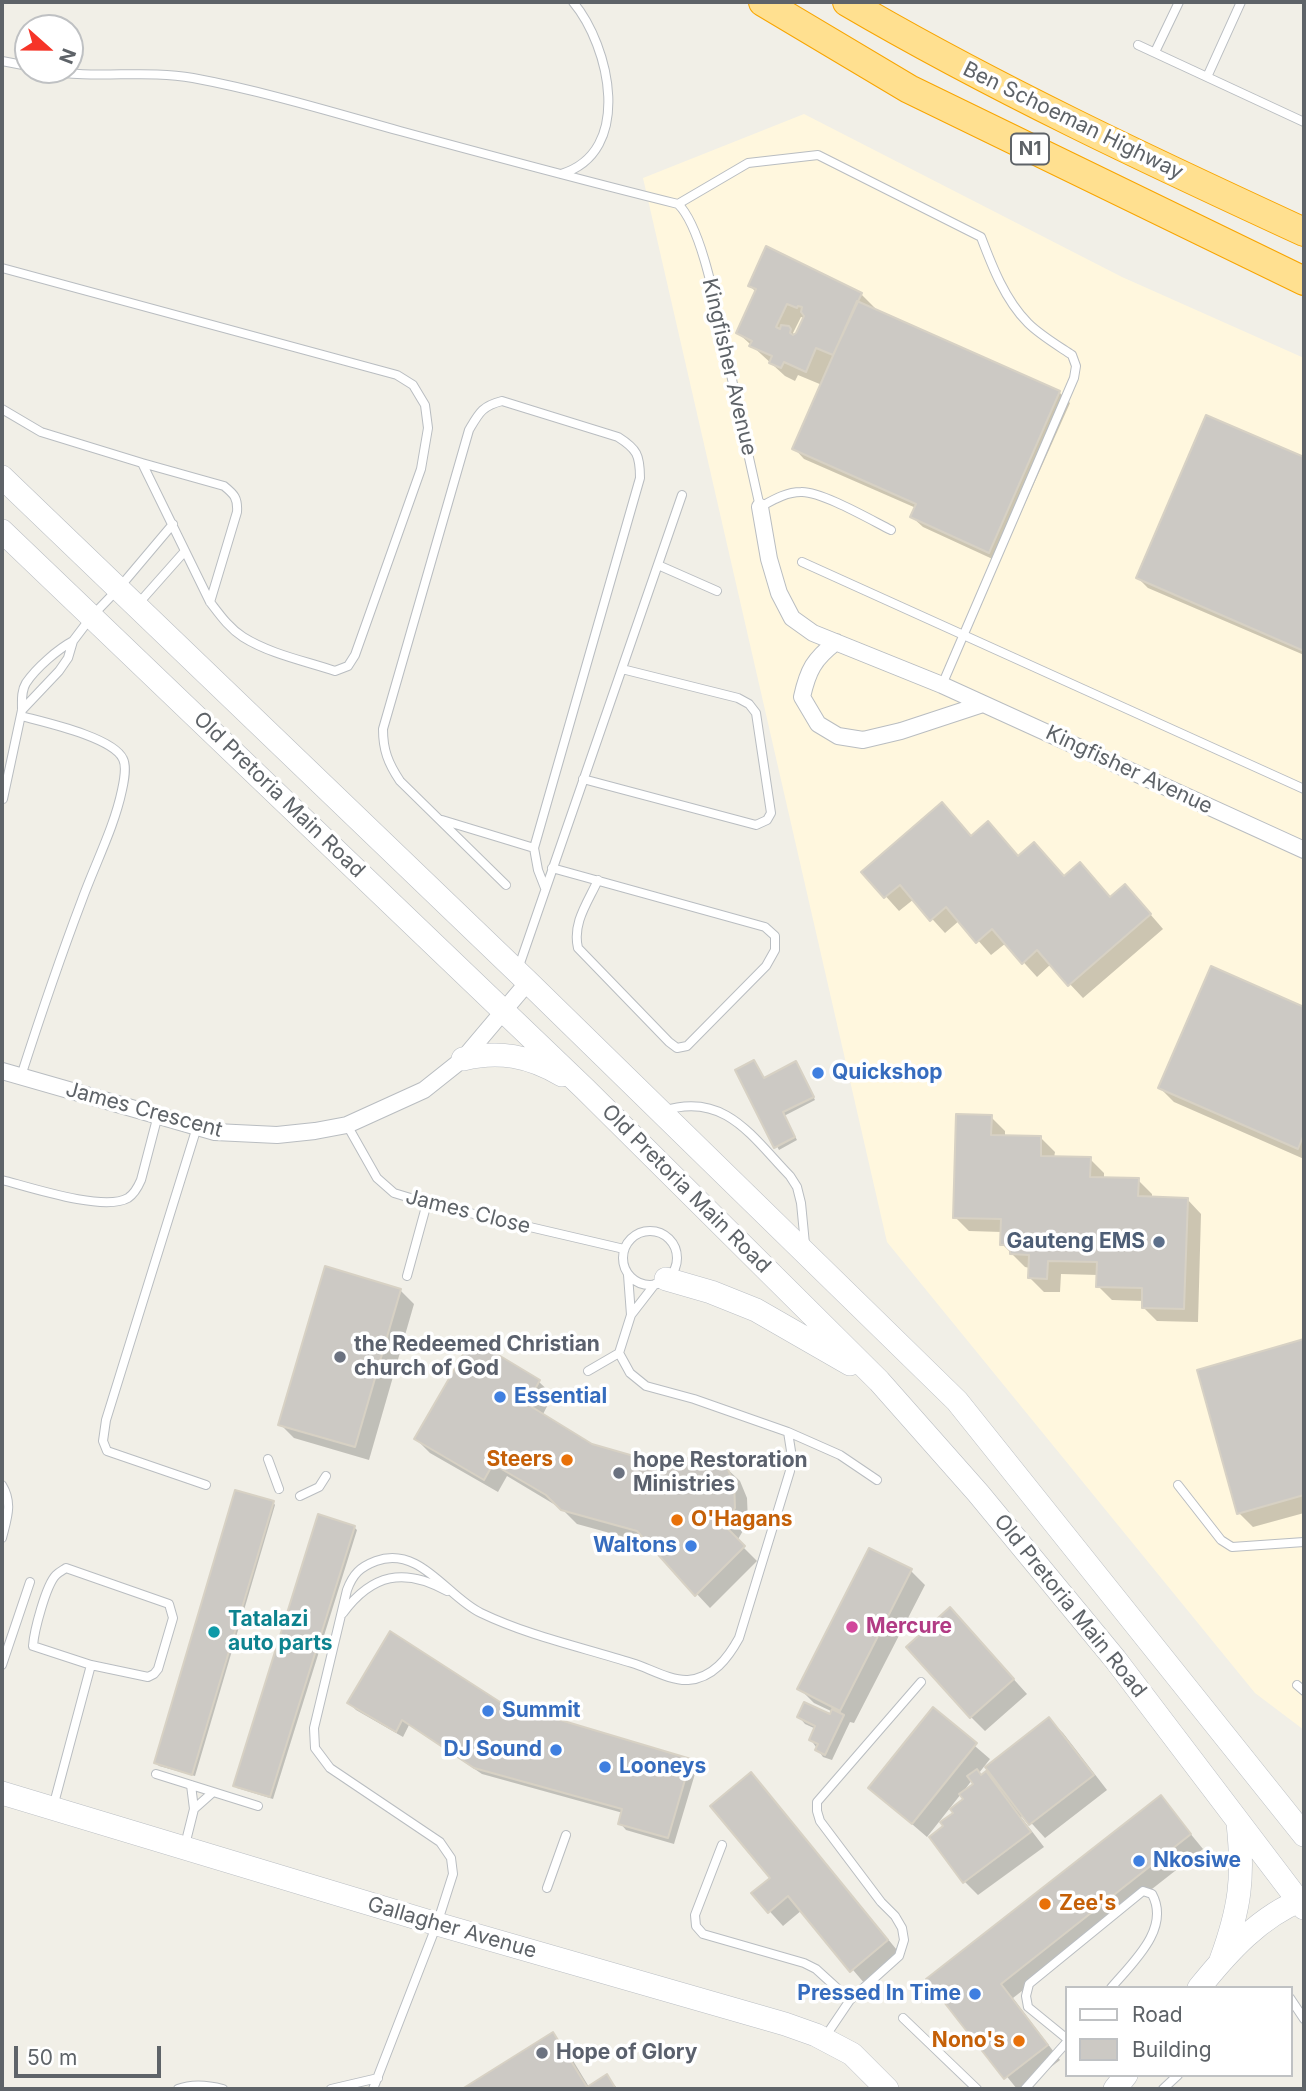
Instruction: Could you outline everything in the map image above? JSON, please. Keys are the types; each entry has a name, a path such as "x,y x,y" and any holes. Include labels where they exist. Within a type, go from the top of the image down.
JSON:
{"highway":[{"name":"Ben Schoeman Highway","path":"763,2 909,89 1304,281"},
{"name":"Ben Schoeman Highway","path":"847,2 943,57 1193,181 1304,232"}],"main road":[{"name":"Old Pretoria Main Road","path":"2,477 522,976 957,1401 1304,1835"},
{"name":"Old Pretoria Main Road","path":"2,531 586,1089 879,1381 978,1493 1115,1659 1237,1823 1302,1902"},
{"path":"463,1059 488,1054 514,1055 539,1063 586,1089"},
{"path":"660,1282 711,1292 756,1310 879,1381"},
{"name":"Gallagher Avenue","path":"2,1793 437,1924 785,2024 824,2039 852,2054 887,2089"},
{"path":"1221,1961 1235,1922 1241,1888 1242,1861 1237,1823"},
{"path":"1201,1986 1254,1928 1272,1915 1302,1902"}],"street":[{"name":"Kingfisher Avenue","path":"760,507 769,559 779,593 792,618 813,633 942,685 1304,850"},
{"path":"836,642 818,656 813,664 802,697 818,724 838,736 863,740 901,731 983,704"},
{"name":"James Crescent","path":"2,1071 197,1126 237,1134 277,1135 346,1125 424,1090 463,1059 504,1010 522,976"}],"lane":[{"path":"558,175 577,169 590,159 601,139 608,109 607,79 598,43 586,17 573,2"},
{"path":"1155,52 1179,2"},
{"path":"1207,77 1241,2"},
{"path":"1139,45 1304,122"},
{"path":"84,74 139,73 191,77 289,100 558,175 678,204 748,163 818,155 981,237 992,266 1027,323 1072,355 1076,366 1074,378 942,685"},
{"name":"Kingfisher Avenue","path":"678,204 686,211 693,224 712,287 760,507"},
{"path":"2,268 397,375 412,385 425,405 428,428 421,469 355,655 348,666 335,671 264,648 243,637 225,622 210,601 142,463"},
{"path":"506,885 400,781 383,748 383,729 469,430 478,414 489,404 502,401 618,437 633,447 640,462 640,478 534,848 545,888"},
{"path":"2,409 41,432 223,486 234,493 238,501 237,512 210,601"},
{"path":"760,507 784,495 802,491 817,495 891,530"},
{"path":"522,976 545,888 682,495"},
{"path":"22,713 59,671 68,658 73,641 92,616 173,524"},
{"path":"137,605 185,551"},
{"path":"802,562 1304,789"},
{"path":"658,565 717,591"},
{"path":"3,799 26,683 61,648 73,641"},
{"path":"583,779 757,825 767,820 771,813 756,712 749,704 738,698 622,668"},
{"path":"21,1076 69,935 116,810 124,772 123,759 116,750 70,729 22,713"},
{"path":"439,819 534,848"},
{"path":"552,868 598,880 765,927 775,936 775,950 766,966 687,1046 677,1048 668,1042 578,948 575,935 577,926 598,880"},
{"path":"661,1112 691,1104 716,1109 732,1117 790,1176 797,1187 805,1253"},
{"path":"2,1180 102,1203 127,1198 137,1189 141,1180 158,1115"},
{"name":"James Close","path":"346,1125 371,1170 385,1187 404,1197 624,1249"},
{"path":"197,1126 106,1420 103,1441 107,1451 206,1485"},
{"path":"407,1276 427,1203"},
{"path":"588,1371 619,1353 631,1315 624,1249 635,1235 643,1232 660,1233 673,1244 677,1261 674,1269 631,1315"},
{"path":"628,1275 640,1283 660,1282"},
{"path":"619,1353 630,1373 646,1385 788,1432 841,1455 877,1480"},
{"path":"373,2089 437,1924 453,1874 447,1852 430,1834 330,1768 315,1748 314,1728 347,1590 358,1570 383,1559 406,1561 425,1568 477,1611 499,1621 571,1647 690,1680 715,1669 725,1661 739,1638 790,1471 788,1432"},
{"path":"268,1459 279,1489"},
{"path":"300,1496 319,1488 326,1476"},
{"path":"2,1485 8,1496 9,1512 2,1538"},
{"path":"1178,1485 1221,1539 1232,1546 1304,1542"},
{"path":"66,1568 169,1604 172,1608 173,1618 158,1669 154,1674 148,1677 91,1665 33,1646 50,1586 56,1575 66,1568"},
{"path":"341,1615 365,1589 384,1579 422,1580 456,1595"},
{"path":"2,1665 30,1582"},
{"path":"52,1808 91,1665"},
{"path":"824,2039 850,2000 900,1956 904,1940 902,1928 895,1916 881,1902 820,1821 817,1802 921,1682"},
{"path":"156,1774 258,1806"},
{"path":"184,1848 194,1809 191,1785"},
{"path":"194,1809 212,1793"},
{"path":"547,1888 566,1835"},
{"path":"722,1845 695,1915 696,1926 703,1934 804,1963 816,1969 850,2000"},
{"path":"1064,2038 1028,2007 1026,1996 1029,1984 1143,1891 1152,1894 1157,1903 1157,1918 1149,1941 1113,1986"},
{"path":"1292,2001 1304,2019"},
{"path":"903,2018 977,2089"},
{"path":"1026,2089 1064,2042"},
{"path":"1163,2089 1176,2077"},
{"path":"331,2089 377,2078"},
{"path":"178,2089 206,2085 223,2089"}],"shaded area":[{"path":"804,114 1122,277 1304,358 1304,1730 1255,1693 887,1242 643,178"}],"building":[{"path":"766,246 862,293 833,355 816,348 806,372 784,362 781,368 769,363 772,356 749,346 752,341 736,333 756,289 748,286","holes":["787,304 802,307 804,316 796,333 790,333 789,326 781,325 780,329 776,327"]},
{"path":"857,301 1060,391 989,553 910,517 916,504 792,449"},
{"path":"1206,415 1304,457 1304,651 1136,578"},
{"path":"942,802 971,836 988,821 1018,856 1034,842 1064,876 1080,862 1110,897 1125,884 1151,914 1068,986 1037,950 1022,964 992,929 976,943 946,907 930,921 900,885 884,898 861,872"},
{"path":"1211,966 1304,1007 1304,1134 1298,1149 1158,1088"},
{"path":"754,1060 764,1078 796,1061 814,1097 783,1112 795,1137 774,1148 735,1070"},
{"path":"956,1114 992,1115 991,1135 1041,1136 1041,1156 1091,1157 1090,1177 1139,1178 1138,1196 1188,1198 1184,1309 1142,1308 1142,1288 1096,1287 1097,1262 1048,1261 1047,1279 1028,1278 1029,1255 1010,1254 1010,1245 1000,1245 1001,1219 953,1218"},
{"name":"the Redeemed Christian church of God","path":"325,1266 401,1289 355,1447 278,1425"},
{"name":"hope Restoration Ministries","path":"472,1339 540,1380 527,1404 592,1444 672,1467 688,1458 707,1456 726,1465 734,1483 735,1508 724,1525 745,1546 695,1596 637,1531 561,1510 546,1495 493,1464 484,1480 414,1439"},
{"path":"1304,1339 1304,1495 1237,1514 1197,1370"},
{"name":"Tatalazi auto parts","path":"235,1490 274,1501 192,1775 154,1763"},
{"path":"318,1514 355,1526 270,1797 233,1786"},
{"path":"869,1548 912,1569 840,1711 797,1689"},
{"path":"950,1607 1014,1679 970,1718 906,1647"},
{"path":"390,1631 500,1702 691,1759 668,1838 618,1824 622,1809 474,1768 402,1720 396,1732 347,1703"},
{"path":"804,1702 830,1714 832,1709 844,1715 825,1755 815,1750 818,1744 809,1740 815,1726 797,1717"},
{"path":"933,1707 977,1743 912,1824 868,1788"},
{"path":"1049,1717 1094,1775 1029,1825 985,1767"},
{"path":"977,1769 981,1775 986,1771 1031,1832 963,1883 929,1837 943,1826 940,1822 953,1813 950,1809 963,1799 959,1794 973,1784 967,1776"},
{"path":"751,1772 888,1940 850,1972 788,1896 768,1913 751,1893 770,1878 710,1806"},
{"path":"1161,1795 1191,1834 1001,1984 1048,2045 1004,2079 926,1979"},
{"name":"Hope of Glory","path":"553,2032 587,2087 607,2074 616,2089 462,2089"}],"place":[{"name":"Quickshop","path":"818,1073"},
{"name":"Gauteng EMS","path":"1159,1242"},
{"name":"the Redeemed Christian church of God","path":"340,1357"},
{"name":"Essential","path":"500,1397"},
{"name":"Steers","path":"567,1460"},
{"name":"hope Restoration Ministries","path":"619,1473"},
{"name":"O'Hagans","path":"677,1520"},
{"name":"Waltons","path":"691,1546"},
{"name":"Mercure","path":"852,1627"},
{"name":"Tatalazi auto parts","path":"214,1632"},
{"name":"Summit","path":"488,1711"},
{"name":"DJ Sound","path":"556,1750"},
{"name":"Looneys","path":"605,1767"},
{"name":"Nkosiwe","path":"1139,1861"},
{"name":"Zee's","path":"1045,1904"},
{"name":"Pressed In Time","path":"975,1994"},
{"name":"Nono's","path":"1019,2041"},
{"name":"Hope of Glory","path":"542,2053"}]}
